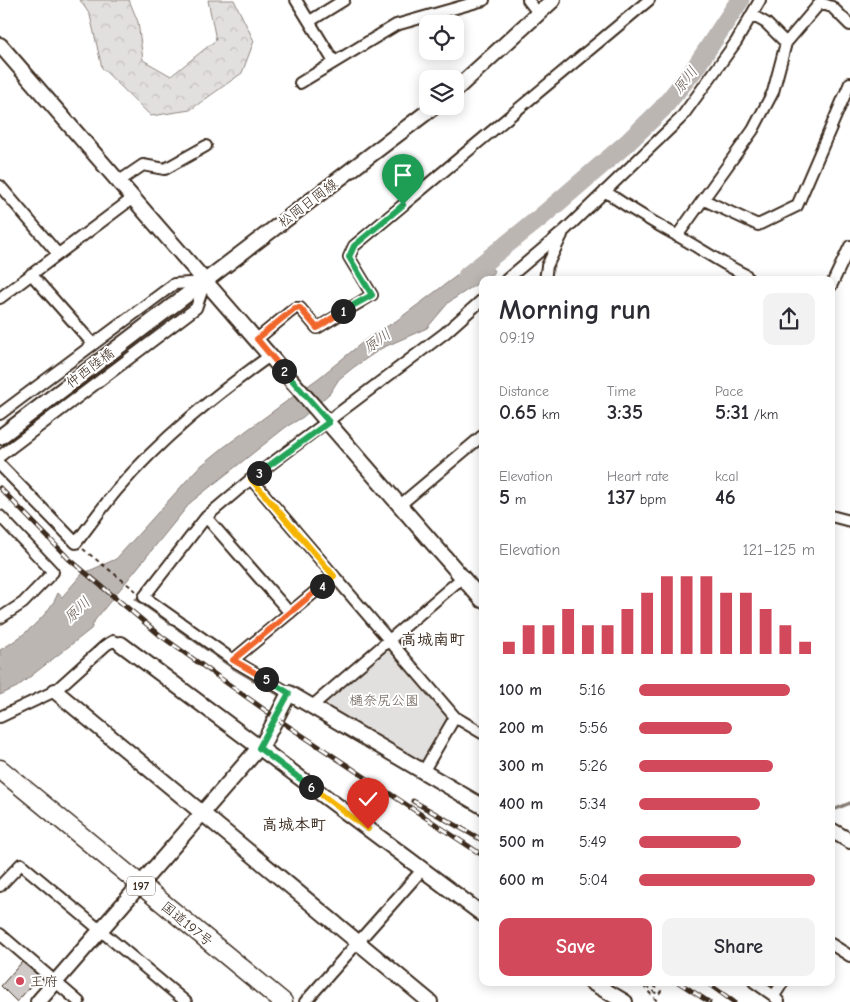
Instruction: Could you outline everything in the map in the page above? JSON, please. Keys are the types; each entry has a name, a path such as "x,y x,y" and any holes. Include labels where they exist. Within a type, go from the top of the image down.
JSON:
{"highway":[{"name":"国道197号","path":"0,769 266,1002"},
{"name":"国道197号","path":"0,782 282,1002"}],"street":[{"path":"297,0 334,62"},
{"path":"310,21 344,0"},
{"path":"300,83 396,25 484,0"},
{"path":"528,0 539,14"},
{"path":"464,82 553,0"},
{"path":"257,339 295,308 300,308 317,328 372,295 349,257 354,246 649,0"},
{"path":"511,276 565,230 680,118 717,71 760,0"},
{"path":"678,236 753,130 773,92 786,42 820,2 832,7 850,25"},
{"path":"752,15 766,23 786,42"},
{"path":"0,45 479,596"},
{"path":"704,200 758,225 796,206 850,83"},
{"name":"松岡日岡線","path":"181,300 423,115"},
{"path":"118,182 143,165 165,169 206,146"},
{"path":"0,186 58,254"},
{"path":"605,191 648,221 678,236 721,263 746,276"},
{"path":"0,298 133,198"},
{"path":"546,276 547,266 565,230"},
{"path":"835,278 850,246"},
{"path":"31,274 93,344"},
{"path":"0,414 174,284 205,282"},
{"path":"0,456 196,308 205,282"},
{"name":"仲西陸橋","path":"0,437 181,300"},
{"path":"479,303 445,333 326,419 206,517 144,597 233,660 479,804"},
{"path":"0,464 76,543 114,493 170,434 213,397 275,360"},
{"path":"400,505 479,439"},
{"path":"251,479 454,717 479,732"},
{"path":"0,516 53,572 22,603 0,618"},
{"path":"206,517 290,612"},
{"path":"835,517 850,521"},
{"path":"233,660 334,576"},
{"path":"312,706 463,577"},
{"path":"0,717 55,691 106,645 113,641 121,644 479,912"},
{"path":"55,691 430,1002"},
{"path":"38,1002 259,748 289,693"},
{"path":"424,772 454,717"},
{"path":"835,832 850,841"},
{"path":"0,886 21,864 186,1002"},
{"path":"305,1002 422,870"},
{"path":"0,934 79,1002"},
{"path":"835,947 850,956"},
{"path":"598,986 625,1002"},
{"path":"759,986 777,999 782,986"}],"path":[{"path":"83,550 133,588"},
{"path":"647,986 658,995 661,991 654,986"},
{"path":"647,986 646,988 658,1002"}],"green space":[{"path":"80,0 129,0 138,22 143,60 171,76 216,40 208,0 234,0 254,41 242,73 190,110 151,116 102,68 90,15"},
{"name":"樋奈尻公園","path":"386,650 392,651 447,715 447,721 424,761 419,763 323,707 322,703"}],"water":[{"path":"482,257 495,272 489,276 479,276 479,282 449,302 427,328 382,348 354,367 339,379 330,393 303,417 286,427 191,502 95,620 91,629 17,687 0,695 0,650 34,626 54,602 58,593 62,597 82,574 116,559 197,469 320,377 368,338 396,321"}],"building":[{"name":"王府","path":"22,962 39,976 17,1002 1,986"}],"waterway":[{"name":"原川","path":"467,276 541,217 627,143 662,109 693,71 740,0"},
{"path":"136,599 233,668 279,695"},
{"path":"835,809 850,803"}],"railway":[{"path":"0,488 69,559 161,636 276,718 479,853"},
{"path":"413,801 479,838"},
{"path":"684,986 709,1002"},
{"path":"712,986 734,1002"}],"place":[{"name":"王府","path":"20,981"}],"district":[{"name":"高城南町","path":"433,640"},
{"name":"高城本町","path":"294,825"}],"route":[{"path":"368,829 259,748 264,742 289,693 233,660 334,576 251,479 329,422 257,339 295,308 300,308 317,328 372,295 370,288 349,257 354,246 403,205"}]}
